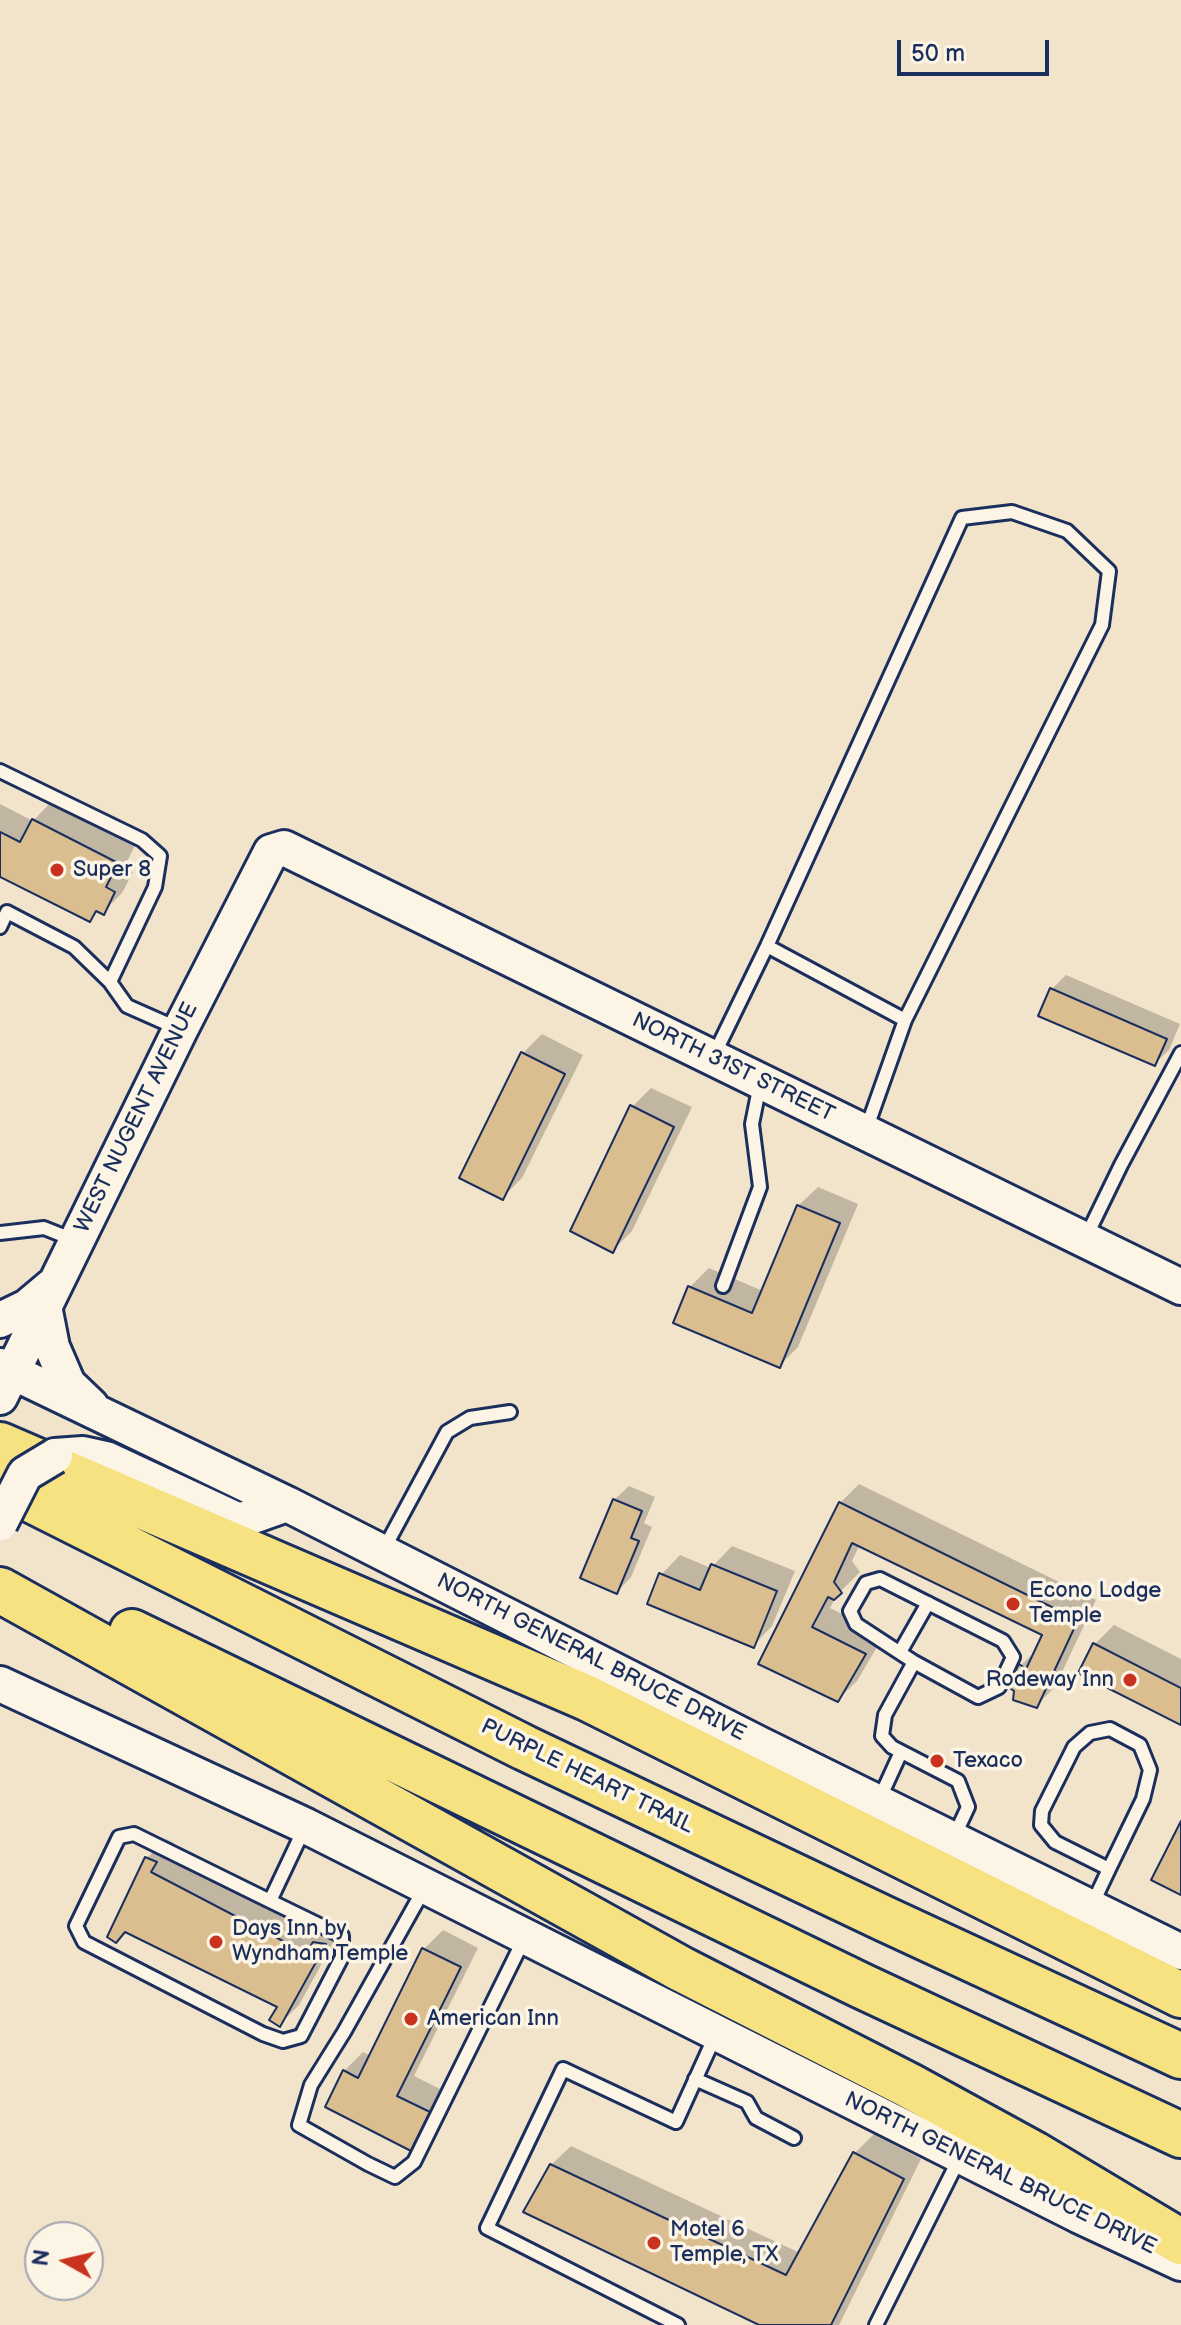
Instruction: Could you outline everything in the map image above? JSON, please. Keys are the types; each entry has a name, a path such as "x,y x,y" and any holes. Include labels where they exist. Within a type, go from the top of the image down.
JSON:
{"highway":[{"path":"0,1445 587,1698 1181,1995"},
{"name":"PURPLE HEART TRAIL","path":"0,1484 525,1748 1181,2056"},
{"path":"0,1568 862,1986 1181,2135"},
{"path":"0,1590 667,1961 964,2115 1181,2242"}],"main road":[{"name":"WEST NUGENT AVENUE","path":"4,1378 49,1295 271,852 284,848"},
{"name":"NORTH 31ST STREET","path":"284,848 1181,1287"},
{"path":"0,1320 49,1295 52,1347 68,1384 100,1414"},
{"name":"NORTH GENERAL BRUCE DRIVE","path":"4,1378 100,1414 287,1504 878,1803 1181,1952"},
{"path":"0,1523 25,1474 55,1456 83,1454 106,1459 239,1521 287,1504"},
{"path":"0,1659 10,1668 96,1711 109,1734"},
{"name":"NORTH GENERAL BRUCE DRIVE","path":"0,1684 306,1826 960,2156 1181,2263"}],"lane":[{"path":"713,1058 962,518 1012,512 1067,531 1109,571 1102,625 905,1020 865,1132"},
{"path":"0,771 142,840 160,856 155,887 110,982"},
{"path":"0,927 7,912 74,947 110,982 127,1006 180,1030"},
{"path":"767,946 905,1020"},
{"path":"1084,1240 1181,1053"},
{"path":"723,1286 760,1187 752,1124 761,1081"},
{"path":"0,1233 44,1228 76,1241"},
{"path":"382,1552 447,1432 470,1418 510,1412"},
{"path":"880,1579 928,1603 1003,1641 1013,1657 999,1687 978,1697 900,1652 856,1624 850,1611 866,1583 880,1579"},
{"path":"900,1652 928,1603"},
{"path":"914,1662 885,1715 882,1736 892,1747 958,1781 968,1807 952,1839"},
{"path":"1091,1908 1143,1799 1150,1770 1140,1745 1110,1729 1090,1733 1074,1747 1042,1811 1041,1825 1055,1842 1109,1869"},
{"path":"878,1803 901,1752"},
{"path":"270,1901 306,1826"},
{"path":"134,1834 270,1901 342,1936 342,1957 301,2036 283,2041 263,2034 84,1942 76,1926 119,1837 134,1834"},
{"path":"425,1886 311,2085 299,2125 368,2164 395,2177 414,2162 526,1935"},
{"path":"678,2325 487,2228 563,2069 676,2122 717,2033"},
{"path":"695,2079 747,2102 756,2118 794,2138"},
{"path":"876,2325 960,2156"}],"building":[{"name":"Super 8","path":"32,819 118,863 106,887 115,892 104,915 96,911 90,922 0,877 0,832 20,842"},
{"path":"1050,988 1167,1039 1155,1066 1038,1016"},
{"path":"521,1052 565,1074 503,1200 459,1178"},
{"path":"630,1105 674,1127 613,1253 570,1231"},
{"path":"797,1205 840,1223 780,1368 673,1323 688,1286 752,1313"},
{"path":"613,1499 642,1511 631,1538 639,1541 617,1594 580,1578"},
{"name":"Econo Lodge Temple","path":"839,1502 1078,1620 1037,1708 1013,1700 1014,1691 1007,1686 1019,1664 1026,1669 1042,1635 852,1543 834,1582 842,1593 834,1600 828,1597 812,1627 866,1654 838,1702 758,1664"},
{"path":"711,1564 777,1591 754,1648 647,1604 659,1573 700,1590"},
{"name":"Rodeway Inn","path":"1093,1643 1181,1688 1181,1725 1078,1673"},
{"path":"1181,1821 1181,1895 1151,1880"},
{"name":"Days Inn by Wyndham Temple","path":"145,1857 157,1862 151,1872 306,1953 313,1942 326,1944 280,2027 269,2020 277,2007 125,1932 116,1943 107,1937"},
{"name":"American Inn","path":"422,1948 461,1967 397,2096 430,2112 411,2151 325,2107 343,2070 358,2078"},
{"name":"Motel 6 Temple, TX","path":"853,2152 904,2179 831,2325 759,2325 523,2212 550,2164 786,2275"}],"place":[{"name":"Super 8","path":"57,870"},
{"name":"Econo Lodge Temple","path":"1013,1604"},
{"name":"Rodeway Inn","path":"1130,1680"},
{"name":"Texaco","path":"937,1761"},
{"name":"Days Inn by Wyndham Temple","path":"216,1942"},
{"name":"American Inn","path":"411,2019"},
{"name":"Motel 6 Temple, TX","path":"654,2243"}]}
